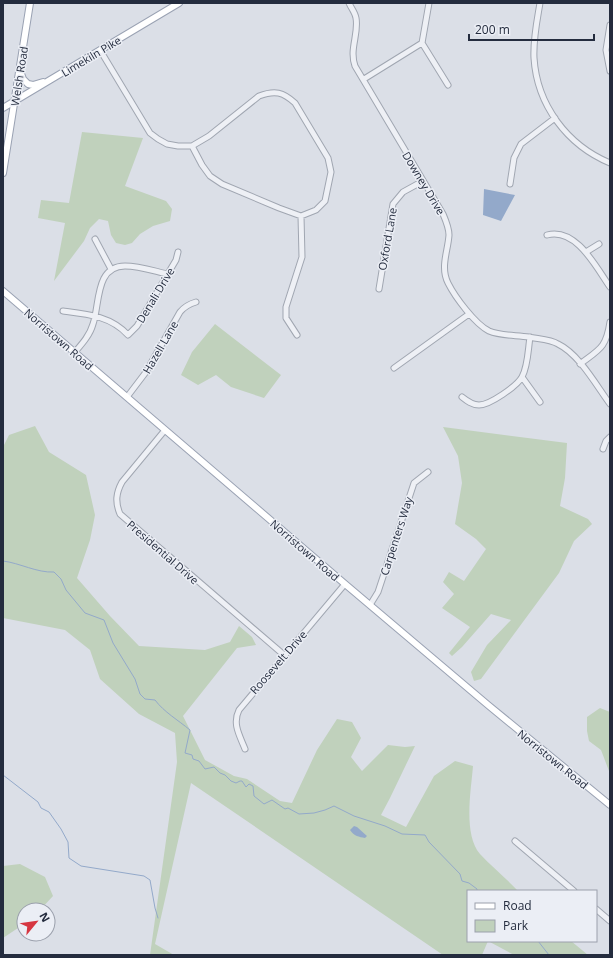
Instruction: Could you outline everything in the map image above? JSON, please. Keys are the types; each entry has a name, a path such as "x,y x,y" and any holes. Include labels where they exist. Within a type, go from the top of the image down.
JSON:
{"main road":[{"name":"Welsh Road","path":"3,174 30,3"},
{"name":"Limekiln Pike","path":"3,108 179,3"},
{"path":"20,71 28,84 40,84 57,77"},
{"name":"Norristown Road","path":"3,291 345,584 610,806"},
{"path":"3,295 14,300"}],"street":[{"name":"Downey Drive","path":"349,3 356,20 352,53 355,66 443,214 448,227 449,234 444,263 445,276 451,289 469,314 480,325 491,331 557,343 569,351 610,404"},
{"path":"429,3 422,43 448,85"},
{"path":"540,3 534,42 535,69 542,95 555,118 567,134 578,145 594,156 610,163"},
{"path":"610,26 606,55 610,71"},
{"path":"364,80 422,43"},
{"path":"100,50 150,133 158,140 167,144 192,146 209,136 259,96 277,92 288,96 296,103 328,158 331,172 325,201 316,210 301,216 279,208 222,184 210,176 202,165 192,146"},
{"path":"510,184 514,158 520,144 555,118"},
{"name":"Oxford Lane","path":"379,289 393,204 403,192 423,181"},
{"path":"297,335 286,318 286,306 302,257 301,216"},
{"path":"547,235 554,234 568,237 577,243 586,252 610,287"},
{"path":"95,239 111,269"},
{"path":"586,252 599,244"},
{"name":"Denali Drive","path":"95,316 103,318 124,330 128,335 137,326 176,260 178,252"},
{"path":"75,352 90,334 102,280 111,269 126,266 168,274"},
{"name":"Hazell Lane","path":"127,398 146,372 180,312 190,303 196,302"},
{"path":"63,311 95,316"},
{"path":"394,368 469,314"},
{"path":"580,364 602,346 607,339 610,322"},
{"path":"462,397 473,404 485,404 515,385 522,378 525,369 530,337"},
{"path":"522,378 540,402"},
{"name":"Presidential Drive","path":"166,430 122,482 118,490 116,501 120,514 284,655"},
{"path":"603,449 606,441 610,437"},
{"name":"Carpenters Way","path":"370,605 378,592 414,483 428,472"},
{"name":"Roosevelt Drive","path":"245,749 236,727 236,715 242,704 345,584"},
{"path":"515,841 573,890"},
{"path":"597,910 610,921"}],"green space":[{"path":"82,132 143,138 125,186 166,201 172,209 170,221 153,226 140,234 132,243 125,245 116,243 111,235 108,221 99,219 90,228 84,241 54,281 65,223 38,218 41,200 69,203"},
{"path":"215,324 281,375 264,398 231,387 216,375 198,385 181,375 192,352"},
{"path":"35,426 49,452 86,475 95,515 90,540 77,578 110,616 139,646 205,650 230,642 239,626 252,637 256,645 237,648 183,716 205,760 234,776 247,779 280,801 292,803 317,750 337,719 352,722 361,738 351,757 362,771 388,745 405,747 415,746 381,815 406,827 434,776 455,761 473,766 469,812 471,835 480,854 517,890 467,890 467,942 488,942 482,955 443,955 191,783 155,944 174,955 150,955 177,762 175,733 139,714 100,679 90,650 65,630 3,618 3,447 9,435"},
{"path":"443,427 567,443 565,478 560,506 588,519 592,524 574,541 559,573 481,679 474,681 471,672 487,645 511,620 491,614 462,647 452,656 449,653 470,627 442,608 454,594 443,582 449,572 464,581 486,549 476,539 455,524 462,483 458,456"},
{"path":"600,708 610,712 609,771 601,750 589,741 587,731 587,717"},
{"path":"20,864 45,877 53,896 47,902 16,902 16,929 3,938 3,866"},
{"path":"490,942 572,942 588,955 514,955"}],"water":[{"path":"484,189 515,195 501,221 483,215"},
{"path":"354,826 367,836 365,838 353,834 350,830"}],"waterway":[{"path":"3,561 41,571 54,572 61,579 66,590 85,613 104,620 113,643 135,679 140,694 145,699 155,700 167,712 190,730 185,753 192,755 193,759 199,761 205,769 214,767 231,781 236,783 242,781 246,787 249,784 253,786 254,796 264,804 272,800 285,809 288,808 299,814 314,813 334,806 354,816 385,826 402,834 425,835 429,842 460,874 462,881 469,883 477,890"},
{"path":"3,775 38,802 41,808 49,812 68,842 69,858 81,866 144,876 150,880 158,918"},
{"path":"539,942 549,955"}]}
